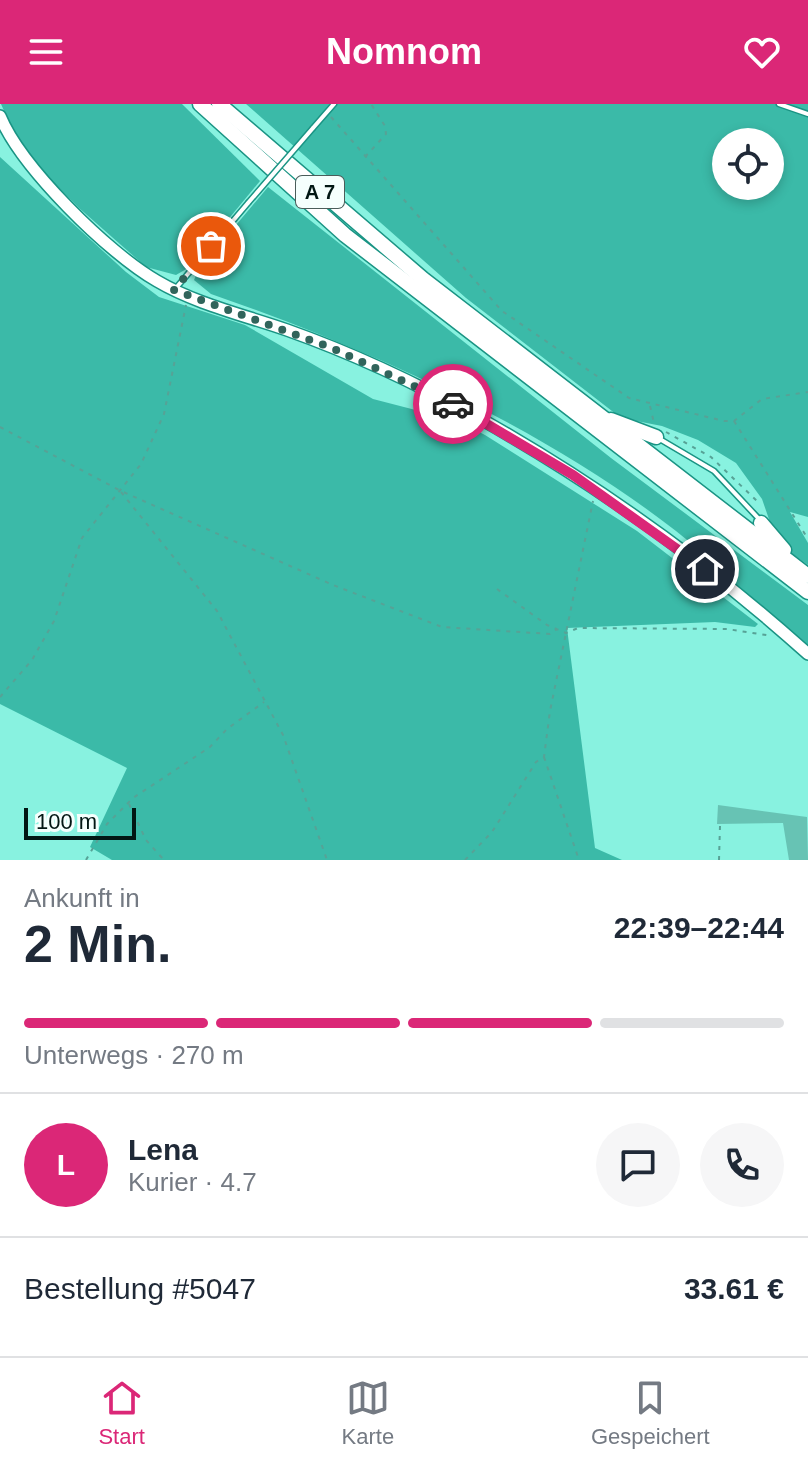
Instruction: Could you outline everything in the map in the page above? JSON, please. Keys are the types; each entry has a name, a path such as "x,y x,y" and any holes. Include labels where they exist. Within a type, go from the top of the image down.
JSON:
{"highway":[{"name":"A 7","path":"200,104 345,235 808,592"},
{"name":"A 7","path":"219,104 423,279 807,575"},
{"path":"595,414 656,432"},
{"path":"761,523 807,575"}],"main road":[{"path":"0,116 17,151 52,190 143,273 174,290 332,348 481,419 640,519 808,654"}],"lane":[{"path":"174,290 334,104"},
{"path":"779,104 808,114"},
{"path":"656,432 714,471 761,523"}],"path":[{"path":"365,157 386,134 385,126 371,104"},
{"path":"327,112 502,311 629,398 697,417 734,421 762,399 808,392"},
{"path":"0,697 32,660 54,621 82,538 141,464 164,414 188,295"},
{"path":"650,405 656,432 665,431 701,450 733,475 757,501"},
{"path":"734,421 808,539"},
{"path":"0,427 121,491 333,585 442,627 550,634 557,629"},
{"path":"121,491 202,589 293,760 327,860"},
{"path":"579,860 544,757 566,633 586,552 593,501"},
{"path":"497,589 566,633 578,628 619,628 727,629 776,636 784,633"},
{"path":"86,860 107,824 129,803 210,747 264,702"},
{"path":"465,860 492,832 536,762 544,757"},
{"path":"129,803 146,840 164,860"},
{"path":"719,860 720,826"}],"shaded area":[{"path":"718,805 807,817 808,860 789,860 783,823 717,824"}],"green space":[{"path":"1,104 182,104 260,181 188,268 176,275 146,267 36,165 12,129"},
{"path":"246,104 808,104 808,517 790,512 808,543 808,565 787,550 771,525 762,499 736,463 698,440 662,426 621,418 466,298"},
{"path":"0,157 126,272 159,297 245,325 373,399 458,421 485,435 637,531 758,624 755,627 715,622 567,628 595,848 622,860 112,860 90,847 127,768 0,704"},
{"path":"268,187 611,458 808,605 808,648 676,531 569,458 453,394 332,340 211,294 194,280 199,269"}],"way so far":[{"path":"211,246 174,290 332,348 453,404"}],"route":[{"path":"453,404 573,475 640,519 705,569"}]}
